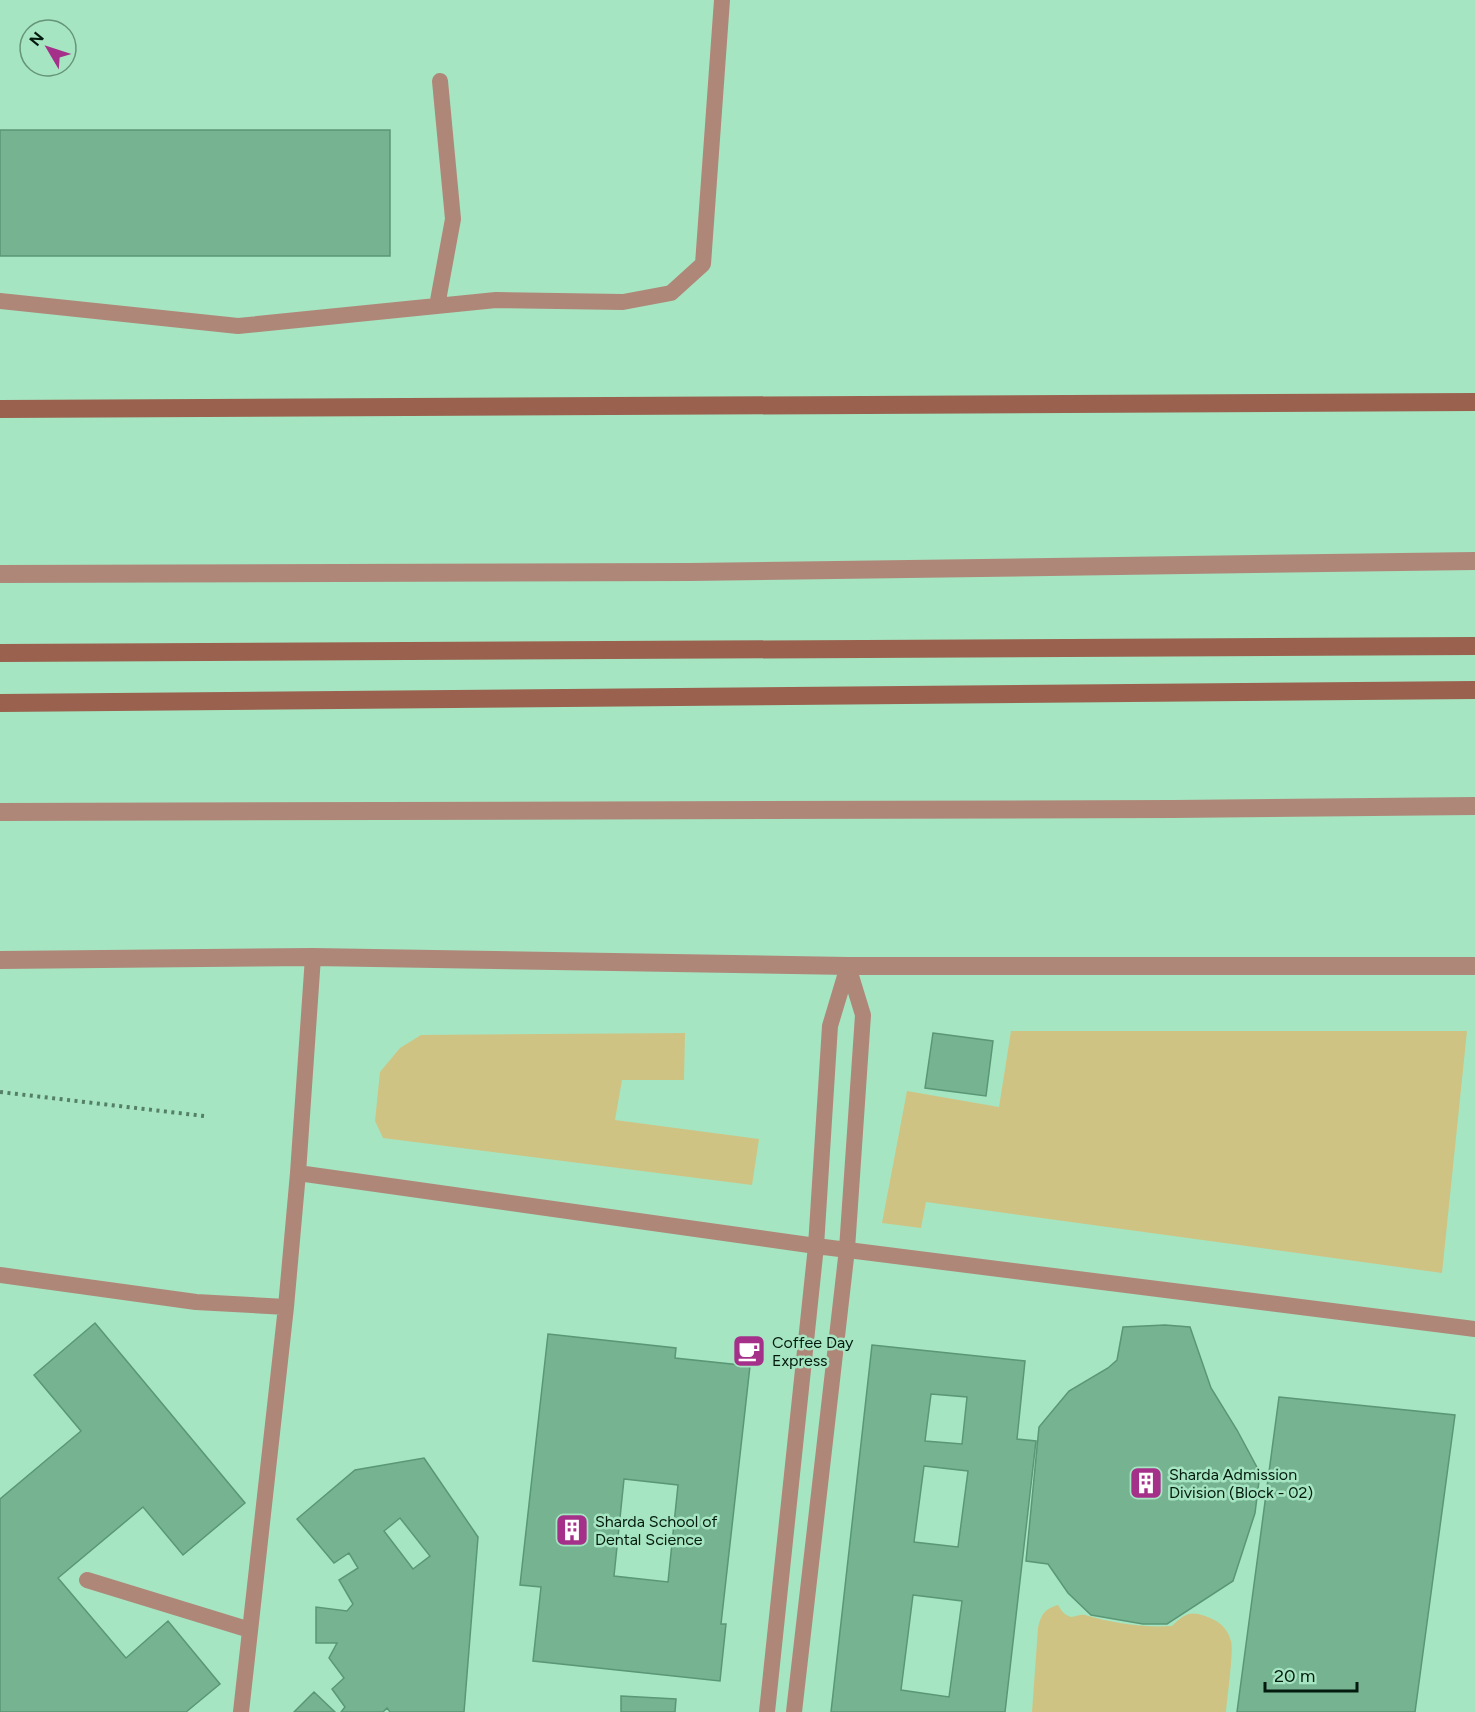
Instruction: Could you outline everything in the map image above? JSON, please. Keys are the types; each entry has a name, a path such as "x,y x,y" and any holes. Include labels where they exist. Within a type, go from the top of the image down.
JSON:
{"street":[{"path":"0,409 1475,402"},
{"path":"0,574 689,572 1475,561"},
{"path":"0,653 1475,646"},
{"path":"0,704 1475,690"},
{"path":"0,812 1475,806"},
{"path":"0,960 313,957 848,966 1475,966"}],"lane":[{"path":"0,301 238,326 496,300 623,302 671,293 704,264 722,0"},
{"path":"437,306 453,219 440,81"},
{"path":"241,1712 286,1307 313,957"},
{"path":"767,1712 816,1246 830,1026 848,966"},
{"path":"794,1712 847,1250 863,1015 848,966"},
{"path":"298,1173 816,1246 1475,1329"},
{"path":"0,1275 196,1302 286,1307"},
{"path":"87,1580 250,1630"}],"path":[{"path":"0,1092 204,1116"}],"shaded area":[{"path":"1011,1031 1467,1031 1442,1273 926,1202 921,1228 882,1223 907,1091 999,1107"},
{"path":"685,1033 684,1080 622,1080 615,1120 759,1139 752,1185 383,1138 375,1121 380,1072 400,1048 421,1035"},
{"path":"1058,1605 1065,1614 1071,1617 1085,1615 1139,1626 1172,1626 1183,1616 1191,1614 1200,1614 1218,1622 1227,1632 1232,1646 1226,1712 1032,1712 1038,1628 1044,1613"}],"building":[{"path":"0,130 390,130 390,256 0,256"},
{"path":"933,1033 993,1041 986,1096 925,1088"},
{"path":"95,1323 245,1503 183,1555 143,1507 58,1578 126,1658 168,1621 220,1684 186,1712 0,1712 0,1499 81,1431 34,1375"},
{"name":"Sharda Admission Division (Block - 02)","path":"1165,1325 1190,1327 1211,1388 1260,1473 1255,1513 1233,1581 1167,1624 1143,1624 1091,1615 1068,1593 1048,1564 1026,1561 1039,1427 1069,1391 1108,1368 1117,1360 1123,1327"},
{"name":"Sharda School of Dental Science","path":"548,1334 676,1348 675,1358 750,1366 721,1624 726,1624 720,1681 533,1661 541,1587 520,1585","holes":["624,1479 678,1485 668,1582 614,1576"]},
{"path":"872,1345 1025,1361 1017,1439 1036,1441 1005,1712 831,1712","holes":["931,1394 967,1397 962,1444 925,1441","924,1466 968,1471 958,1547 914,1542","913,1595 962,1601 949,1697 901,1690"]},
{"path":"1279,1397 1455,1415 1415,1712 1237,1712"},
{"path":"424,1458 478,1537 464,1712 390,1712 387,1708 383,1712 341,1712 345,1707 332,1689 344,1678 329,1658 337,1643 316,1643 316,1607 347,1611 353,1604 339,1580 358,1568 349,1553 334,1563 297,1519 355,1470","holes":["400,1518 430,1556 413,1569 384,1531"]},
{"path":"314,1692 335,1712 294,1712"},
{"path":"621,1696 676,1699 675,1712 621,1712"}],"place":[{"name":"Coffee Day Express","path":"749,1351"},
{"name":"Sharda Admission Division (Block - 02)","path":"1146,1483"},
{"name":"Sharda School of Dental Science","path":"572,1530"}]}
